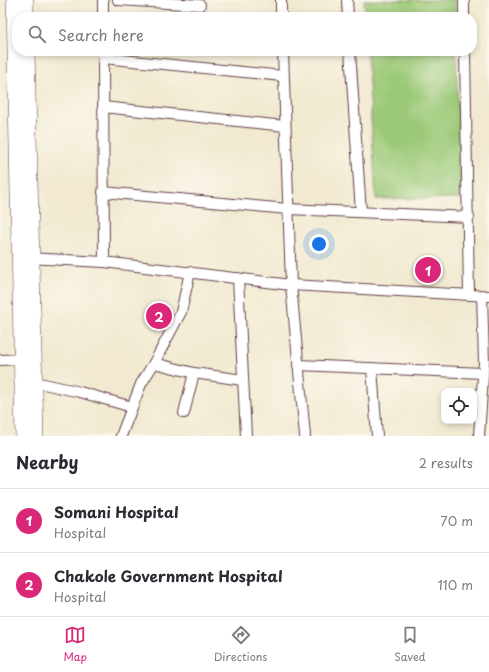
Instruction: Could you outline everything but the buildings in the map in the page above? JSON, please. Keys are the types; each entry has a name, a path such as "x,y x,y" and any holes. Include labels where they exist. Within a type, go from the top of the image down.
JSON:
{"main road":[{"path":"14,0 15,12"},
{"path":"26,0 26,12"},
{"path":"17,56 26,258"},
{"path":"23,436 28,383 26,258 27,56"},
{"path":"28,383 36,436"}],"street":[{"path":"103,0 103,12"},
{"path":"118,0 200,5"},
{"path":"281,0 281,12"},
{"path":"347,0 348,12"},
{"path":"464,0 464,12"},
{"path":"103,56 104,262"},
{"path":"119,56 284,76"},
{"path":"282,56 291,285 305,436"},
{"path":"350,56 361,212"},
{"path":"465,56 469,217 469,295"},
{"path":"103,107 285,126"},
{"path":"103,192 288,209 469,217"},
{"path":"26,258 104,262 291,285 485,296 484,362 479,436"},
{"path":"123,436 141,384 181,312 190,272"},
{"path":"238,278 246,436"},
{"path":"0,360 28,359"},
{"path":"154,363 194,374 243,380"},
{"path":"298,364 483,373"},
{"path":"372,368 377,436"},
{"path":"184,413 194,374"},
{"path":"28,383 80,392 132,407"}],"green space":[{"path":"364,0 455,0 455,12 365,12"},
{"path":"367,56 456,56 461,198 376,199"}],"place":[{"name":"Somani Hospital","path":"428,270"},
{"name":"Chakole Government Hospital","path":"159,316"}]}
